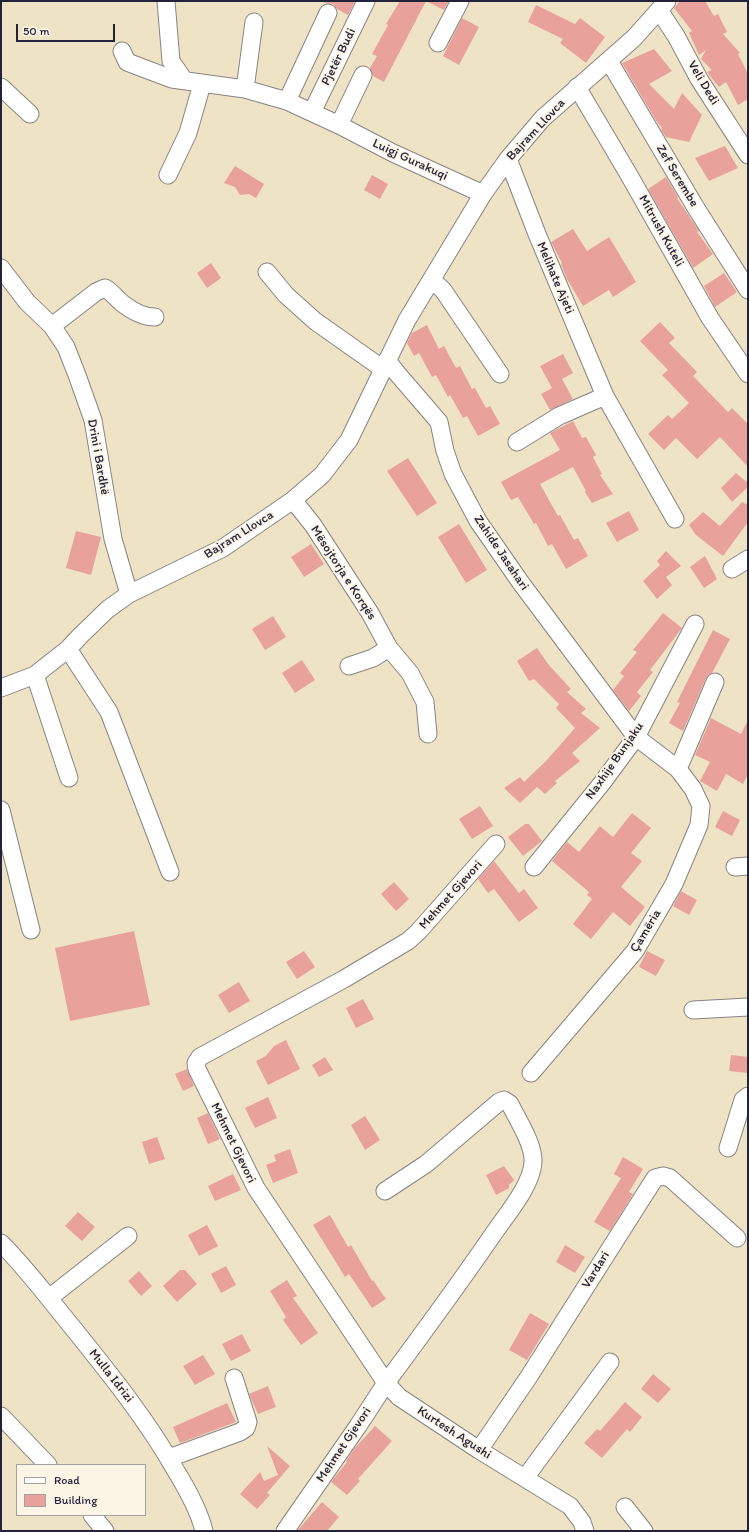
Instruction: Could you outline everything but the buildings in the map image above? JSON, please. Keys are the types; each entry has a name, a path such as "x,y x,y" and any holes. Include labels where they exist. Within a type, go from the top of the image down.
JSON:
{"street":[{"path":"166,1 171,61 184,80"},
{"name":"Pjetër Budi","path":"312,112 366,1"},
{"path":"438,43 460,1"},
{"name":"Bajram Llovca","path":"1,688 35,674 68,649 108,609 129,594 223,548 293,500 322,475 350,440 407,320 482,194 508,159 543,118 576,87 609,61 634,38 663,6"},
{"name":"Veli Dedi","path":"663,6 676,36 699,79 748,155"},
{"path":"287,101 328,13"},
{"path":"245,89 254,22"},
{"name":"Luigj Gurakuqi","path":"122,51 127,62 172,79 245,89 287,101 339,125 393,153 482,194"},
{"name":"Zef Serembe","path":"609,61 696,208 748,290"},
{"path":"339,125 363,75"},
{"path":"168,175 188,133 202,84"},
{"name":"Mitrush Kuteli","path":"576,87 629,175 710,318 748,374"},
{"path":"1,88 30,114"},
{"name":"Melihate Ajeti","path":"508,159 537,234 605,396 675,519"},
{"name":"Drini i Bardhë","path":"1,268 27,302 52,326 66,347 78,375 93,420 113,539 129,594"},
{"path":"267,272 286,295 315,320 385,364"},
{"path":"432,280 443,290 500,374"},
{"path":"52,326 96,292 105,288 111,291 121,302 131,309 147,317 155,317"},
{"name":"Zahide Jasahari","path":"385,364 396,372 439,422 445,451 453,474 478,521 521,583 636,737"},
{"path":"517,442 559,416 605,396"},
{"name":"Mësojtorja e Korqës","path":"293,500 313,525 370,613 389,648 410,673 424,702 428,734"},
{"path":"732,569 748,559"},
{"name":"Naxhije Bunjaku","path":"534,867 602,784 636,737 695,624"},
{"path":"349,666 373,658 389,648"},
{"path":"68,649 109,712 170,872"},
{"path":"35,674 69,778"},
{"path":"678,769 715,682"},
{"name":"Çamëria","path":"531,1073 635,951 674,884 699,826 701,806 693,789 678,769 636,737"},
{"path":"1,810 31,930"},
{"name":"Mehmet Gjevori","path":"285,1531 386,1383 256,1188 197,1069 196,1063 200,1057 344,979 408,941 418,932 496,844"},
{"path":"693,1010 748,1007"},
{"path":"728,1148 743,1100 748,1096"},
{"path":"385,1191 426,1164 499,1102 504,1100 510,1104 532,1151 533,1163 530,1176 523,1191 468,1271 386,1383"},
{"name":"Vardari","path":"479,1450 528,1378 655,1178 663,1176 670,1178 737,1238"},
{"path":"49,1298 128,1236"},
{"name":"Mulla Idrizi","path":"1,1243 49,1298 141,1415 186,1487 202,1521 204,1531"},
{"path":"525,1478 610,1362"},
{"path":"169,1458 240,1432 246,1428 248,1422 234,1378"},
{"name":"Kurtesh Agushi","path":"386,1383 399,1397 479,1450 570,1506 582,1522 585,1531"},
{"path":"1,1416 47,1464"},
{"path":"625,1507 644,1531"},
{"path":"93,1516 105,1531"}]}
